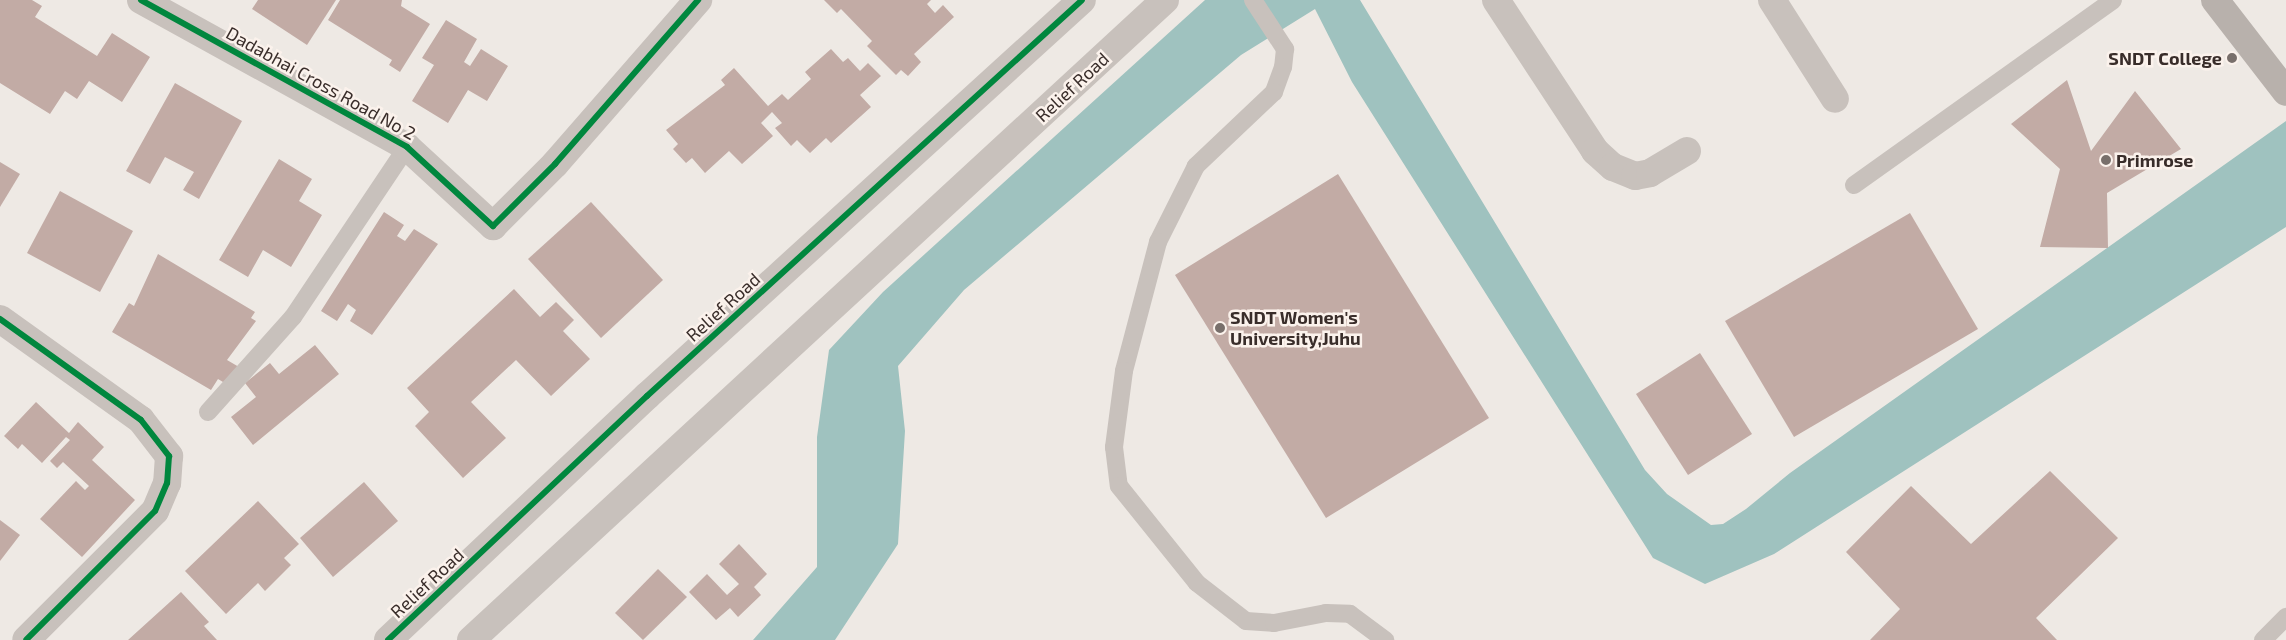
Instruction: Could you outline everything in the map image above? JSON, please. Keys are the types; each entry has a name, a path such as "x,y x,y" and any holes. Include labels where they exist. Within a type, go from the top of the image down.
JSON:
{"main road":[{"path":"2215,0 2286,92"}],"street":[{"name":"Dadabhai Cross Road No 2","path":"141,0 407,147 493,226 555,164 698,0"},
{"name":"Relief Road","path":"388,640 647,396 1082,0"},
{"name":"Relief Road","path":"471,640 1165,0"},
{"path":"1496,0 1595,151 1613,167 1635,176 1650,173 1687,151"},
{"path":"1772,0 1835,99"},
{"path":"0,319 141,420 169,456 167,483 155,511 26,640"}],"lane":[{"path":"1253,0 1285,49 1283,67 1274,92 1196,166 1158,242 1124,371 1114,447 1119,486 1197,583 1246,621 1274,623 1326,613 1350,614 1385,640"},
{"path":"1854,185 2113,0"},
{"path":"208,412 293,317 407,147"},
{"path":"2263,640 2286,617"}],"water":[{"path":"1205,0 1360,0 1645,470 1667,494 1711,525 1723,524 1746,509 1790,473 2286,121 2286,227 1774,554 1705,584 1653,558 1352,82 1315,9 1241,55 964,290 898,366 905,431 898,544 835,640 753,640 817,567 817,437 829,350 883,292"}],"building":[{"path":"0,0 32,0 42,6 35,17 97,56 112,33 150,57 122,102 89,81 77,99 65,91 50,114 0,83"},
{"path":"258,0 336,0 307,45 252,9"},
{"path":"340,0 402,0 401,6 430,24 400,72 389,65 392,60 328,20"},
{"path":"824,0 931,0 927,4 935,13 943,5 954,17 914,54 921,62 908,76 901,70 896,75 867,46 872,41 841,9 837,13"},
{"path":"446,20 477,39 464,62 470,66 481,49 508,66 487,101 468,90 448,123 412,101 434,65 422,58"},
{"path":"831,49 843,62 848,58 860,71 868,63 881,76 860,95 871,107 831,143 826,138 810,153 797,140 791,146 775,128 782,123 772,112 761,123 773,136 742,164 729,151 705,173 692,158 686,163 673,149 678,144 666,130 725,85 721,80 734,68 768,106 782,94 788,100 811,79 805,72"},
{"name":"Primrose","path":"2067,80 2091,151 2135,91 2181,149 2107,193 2108,248 2040,247 2060,169 2011,124"},
{"path":"175,83 242,121 199,199 183,190 194,172 165,157 150,184 126,171"},
{"path":"279,159 312,179 299,201 322,215 291,267 263,250 248,277 219,260"},
{"path":"0,162 20,174 0,207"},
{"path":"1338,174 1489,418 1326,518 1175,275"},
{"path":"60,191 133,231 100,292 27,253"},
{"path":"591,202 663,280 601,338 528,259"},
{"path":"384,212 404,225 397,236 405,241 414,229 438,244 372,335 350,321 356,310 348,304 337,321 321,311"},
{"path":"1910,213 1978,329 1794,437 1725,321"},
{"path":"158,254 255,312 251,318 256,321 227,360 239,367 228,385 218,379 211,390 112,332 129,303 134,306"},
{"path":"514,289 540,317 556,302 574,320 563,331 590,359 551,396 516,360 471,402 506,438 463,478 415,426 429,412 407,388"},
{"path":"315,345 339,374 253,445 231,417 256,397 245,383 270,363 279,374"},
{"path":"1700,353 1752,434 1688,475 1636,394"},
{"path":"36,402 69,433 78,422 104,447 92,460 135,500 82,557 40,519 76,481 85,490 89,486 63,462 57,468 50,461 70,440 66,437 42,463 22,444 18,449 4,436"},
{"path":"2050,471 2118,538 2036,618 2057,640 1870,640 1900,609 1846,552 1911,486 1971,544"},
{"path":"364,482 398,521 333,577 300,538"},
{"path":"258,501 299,544 284,558 291,565 265,591 258,583 226,614 185,571"},
{"path":"0,520 20,535 0,561"},
{"path":"739,544 767,574 754,587 761,595 738,617 730,608 716,620 689,592 707,574 727,595 739,584 719,564"},
{"path":"658,569 687,597 643,640 615,613"},
{"path":"181,592 209,622 204,626 217,640 128,640"}],"cycle path":[{"path":"141,0 407,147 493,226 555,164 698,0"},
{"path":"388,640 647,396 1082,0"},
{"path":"0,319 141,420 169,456 167,483 155,511 26,640"}],"place":[{"name":"SNDT College","path":"2232,58"},
{"name":"Primrose","path":"2106,160"},
{"name":"SNDT Women's University,Juhu","path":"1220,328"}]}
